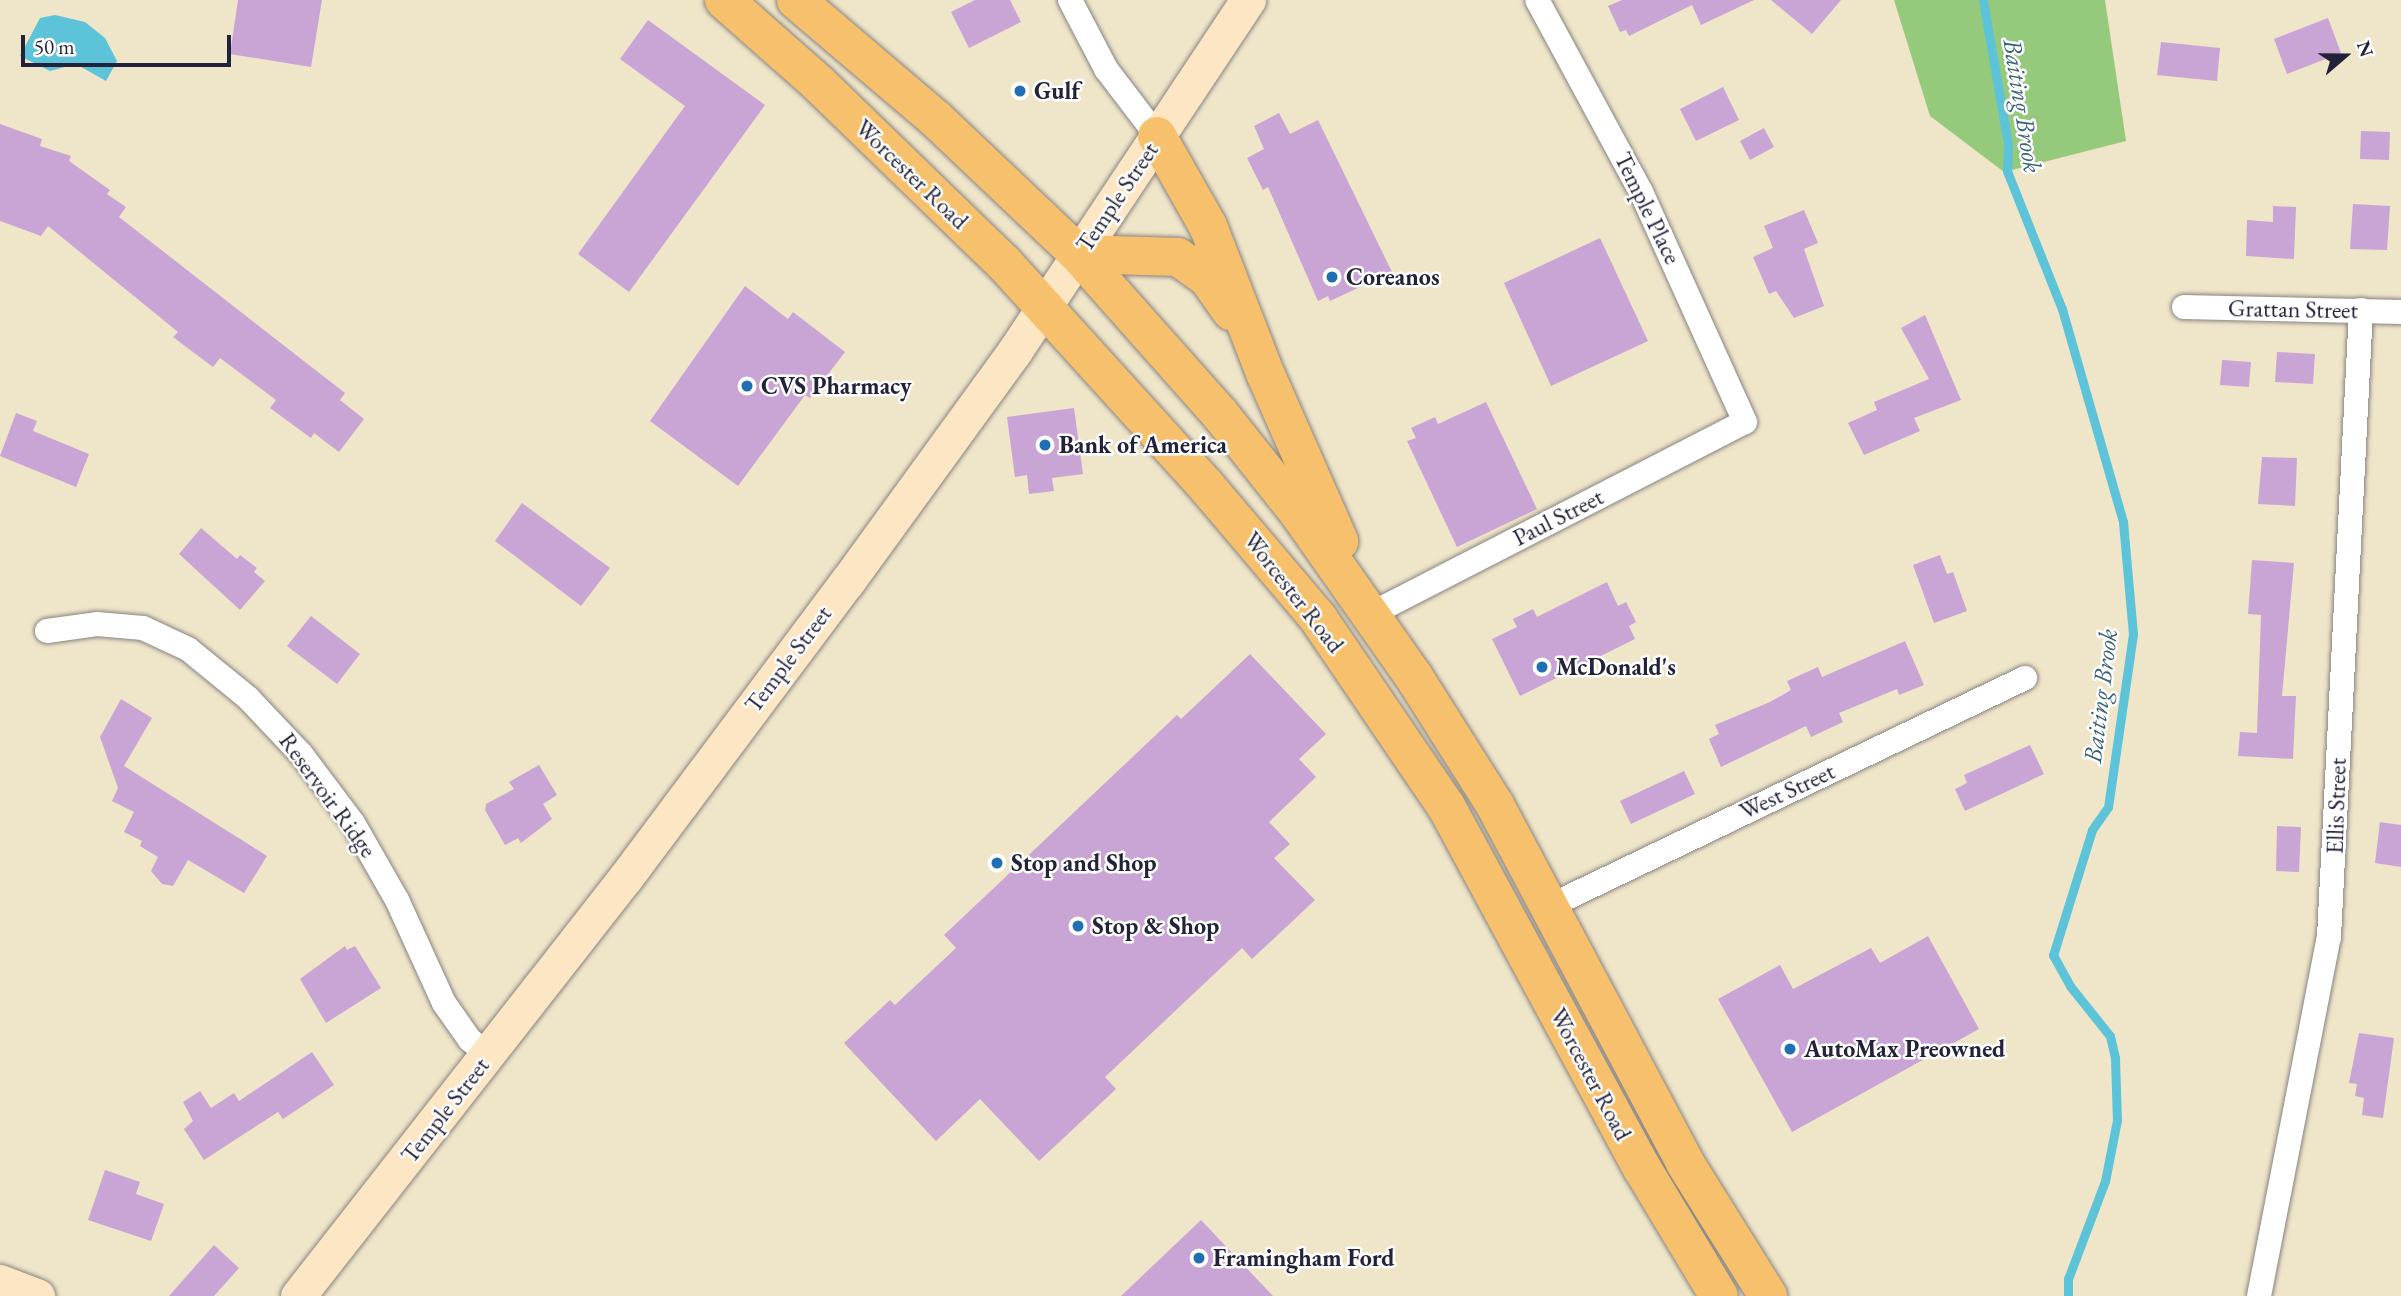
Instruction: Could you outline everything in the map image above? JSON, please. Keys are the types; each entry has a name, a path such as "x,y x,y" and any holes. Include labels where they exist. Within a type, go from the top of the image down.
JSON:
{"highway":[{"name":"Worcester Road","path":"724,0 868,130 1044,306 1286,578 1394,727 1469,846 1642,1168 1719,1296"},
{"name":"Worcester Road","path":"796,0 937,120 1079,254 1264,468 1371,614 1474,770 1550,906 1685,1163 1768,1296"},
{"path":"1157,136 1208,226 1265,373 1371,614"},
{"path":"1079,254 1155,254 1192,265 1223,296 1265,373"}],"street":[{"path":"1070,0 1106,69 1157,136"},
{"name":"Temple Street","path":"298,1296 488,1054 846,582 1044,306 1248,0"},
{"name":"Temple Place","path":"1537,0 1641,192 1745,422"},
{"name":"Grattan Street","path":"2184,307 2401,312"},
{"name":"Ellis Street","path":"2259,1296 2329,937 2361,310"},
{"name":"Paul Street","path":"1371,614 1745,422"},
{"name":"Reservoir Ridge","path":"47,631 97,624 143,628 188,649 248,698 302,754 353,823 397,900 444,1003 470,1040 488,1054"},
{"name":"West Street","path":"1550,906 2025,678"},
{"path":"0,1282 37,1296"}],"green space":[{"path":"1894,0 2105,0 2126,141 2004,172 1930,116"}],"water":[{"path":"55,15 85,22 105,38 117,61 106,81 76,64 50,71 20,56 40,18"}],"building":[{"path":"238,0 322,0 311,67 230,54"},
{"path":"975,0 1010,0 1021,22 969,48 951,12"},
{"path":"1622,0 1754,0 1701,25 1692,5 1629,36 1626,30 1620,32 1608,6"},
{"path":"1771,0 1841,0 1812,34"},
{"path":"2328,18 2341,53 2287,74 2274,39"},
{"path":"648,20 765,105 629,292 578,254 685,106 620,59"},
{"path":"2161,42 2220,48 2217,81 2157,75"},
{"path":"1723,87 1739,120 1696,141 1680,109"},
{"path":"1279,113 1290,134 1318,120 1392,272 1330,301 1328,296 1318,301 1268,187 1263,190 1247,158 1264,149 1254,126"},
{"path":"0,124 42,139 40,146 71,156 69,161 110,190 107,194 126,207 119,217 345,393 340,400 364,419 339,452 314,433 311,438 270,408 276,400 220,358 213,367 173,337 178,332 48,226 41,236 0,221"},
{"path":"1764,128 1774,147 1750,160 1740,141"},
{"path":"2361,131 2390,132 2389,160 2360,159"},
{"path":"2353,204 2390,206 2387,250 2350,249"},
{"path":"2273,206 2296,207 2294,259 2246,256 2247,220 2273,222"},
{"path":"1804,210 1818,243 1804,249 1824,306 1794,318 1776,291 1769,294 1753,257 1773,248 1764,226"},
{"path":"1600,238 1648,341 1551,386 1504,283"},
{"name":"CVS Pharmacy","path":"745,286 788,319 793,312 845,352 810,398 805,395 738,486 650,421"},
{"path":"1925,315 1961,400 1914,418 1920,431 1864,455 1848,423 1877,410 1874,402 1929,379 1901,328"},
{"path":"2277,352 2315,354 2313,384 2275,382"},
{"path":"2222,360 2251,362 2249,387 2220,385"},
{"path":"1486,402 1537,509 1457,547 1407,441 1416,438 1411,428 1435,417 1438,424"},
{"name":"Bank of America","path":"1074,408 1083,474 1052,478 1054,491 1029,494 1027,475 1015,477 1007,417"},
{"path":"16,413 37,421 33,431 89,454 76,487 0,456"},
{"path":"2262,457 2297,458 2295,506 2258,504"},
{"path":"522,503 610,568 581,606 495,541"},
{"path":"201,528 237,559 240,555 257,568 254,572 265,581 240,610 179,554"},
{"path":"1940,555 1947,574 1953,572 1967,611 1934,623 1913,565"},
{"path":"2252,560 2294,563 2282,696 2296,696 2293,759 2238,756 2240,732 2257,733 2261,615 2248,614"},
{"name":"McDonald's","path":"1607,582 1618,606 1626,602 1636,622 1629,626 1635,639 1520,696 1492,639 1517,627 1513,619 1533,609 1537,617"},
{"path":"311,616 360,654 337,684 287,646"},
{"path":"1905,641 1924,685 1899,695 1897,689 1839,713 1843,722 1811,737 1806,726 1721,767 1709,739 1719,734 1715,725 1770,702 1791,690 1787,681 1818,667 1822,677"},
{"path":"1250,654 1326,734 1299,759 1316,777 1269,822 1290,844 1274,858 1315,900 1252,959 1242,948 1105,1077 1116,1089 1039,1161 980,1099 936,1141 844,1043 890,1000 895,1005 956,948 944,935 1177,715 1181,719"},
{"path":"121,699 152,718 124,766 267,856 244,893 188,860 173,886 162,884 151,871 158,857 140,846 142,841 124,832 134,812 112,801 118,788 100,737"},
{"path":"2030,745 2044,774 1965,811 1955,789 1967,783 1964,775"},
{"path":"539,765 557,795 543,804 552,819 521,843 518,838 505,845 485,810 486,804 514,789 509,782"},
{"path":"1684,771 1695,794 1631,824 1620,801"},
{"path":"2380,822 2401,825 2401,867 2375,863"},
{"path":"2277,826 2301,827 2299,872 2276,871"},
{"path":"1928,936 1979,1029 1792,1132 1718,999 1780,965 1793,989 1871,948 1880,963"},
{"path":"345,946 347,950 355,946 381,988 326,1023 300,979"},
{"path":"2359,1033 2394,1038 2383,1118 2362,1115 2364,1098 2355,1096 2357,1084 2349,1083"},
{"path":"312,1052 334,1085 283,1119 278,1112 204,1160 184,1129 193,1121 183,1102 200,1091 211,1108 234,1093 239,1101"},
{"path":"105,1170 140,1182 136,1194 164,1204 151,1241 88,1220"},
{"name":"Framingham Ford","path":"1201,1220 1273,1296 1121,1296"},
{"path":"214,1245 239,1268 214,1296 169,1296"}],"waterway":[{"name":"Baiting Brook","path":"1983,0 2008,145 2007,171 2062,309 2123,522 2133,634 2108,807 2092,830 2053,955 2070,986 2110,1036 2115,1058 2117,1120 2105,1181 2068,1279 2068,1296"}],"place":[{"name":"Gulf","path":"1020,91"},
{"name":"Coreanos","path":"1332,277"},
{"name":"CVS Pharmacy","path":"747,386"},
{"name":"Bank of America","path":"1045,445"},
{"name":"McDonald's","path":"1542,667"},
{"name":"Stop and Shop","path":"997,863"},
{"name":"Stop & Shop","path":"1078,926"},
{"name":"AutoMax Preowned","path":"1790,1049"},
{"name":"Framingham Ford","path":"1199,1258"}]}
